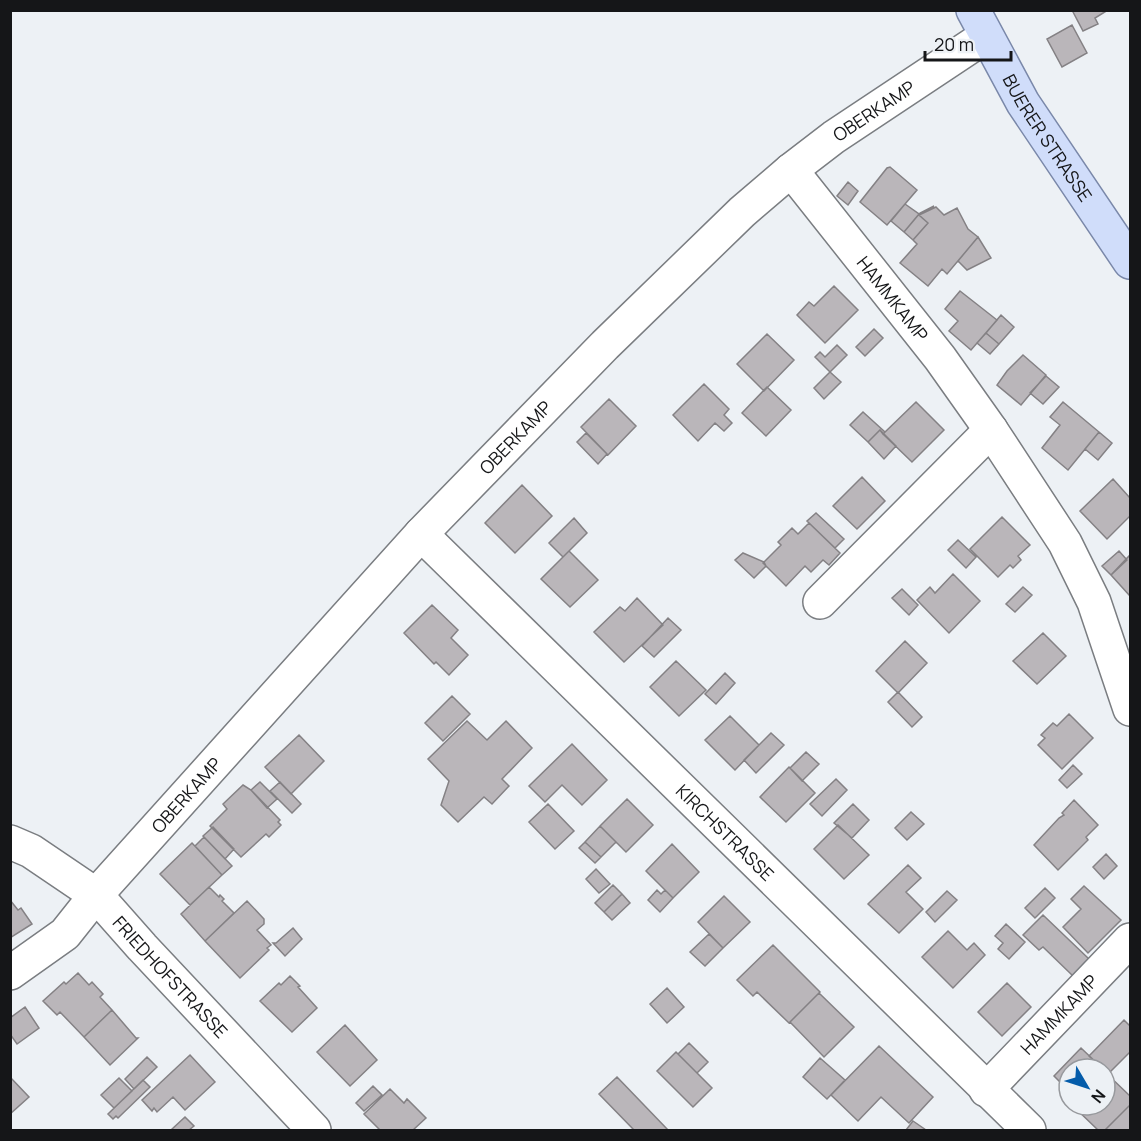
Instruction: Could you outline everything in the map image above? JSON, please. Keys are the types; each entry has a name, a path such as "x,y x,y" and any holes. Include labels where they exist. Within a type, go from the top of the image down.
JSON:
{"main road":[{"name":"BUERER STRASSE","path":"980,23 1023,103 1131,262"}],"street":[{"name":"OBERKAMP","path":"10,973 65,934 96,895 421,534 605,345 742,212 791,170 980,23"},
{"name":"HAMMKAMP","path":"791,170 940,358 991,430 1065,543 1094,602 1131,709"},
{"path":"820,602 991,430"},
{"name":"KIRCHSTRASSE","path":"421,534 1029,1131"},
{"name":"FRIEDHOFSTRASSE","path":"10,842 31,851 96,895 314,1131"},
{"name":"HAMMKAMP","path":"986,1090 1131,939"}],"building":[{"path":"1072,10 1108,10 1095,18 1098,24 1083,31"},
{"path":"1072,25 1087,53 1062,67 1047,39"},
{"path":"890,167 917,190 887,225 860,202"},
{"path":"848,182 858,191 848,205 837,196"},
{"path":"905,204 919,214 904,232 891,221"},
{"path":"934,206 919,215 928,223 913,240 904,232 920,213"},
{"path":"936,207 944,215 957,208 968,229 978,237 947,274 942,269 928,286 900,263 917,244 913,240 928,223 919,215"},
{"path":"978,237 991,258 967,270 958,261"},
{"path":"834,286 858,310 825,343 797,315 809,302 814,306"},
{"path":"960,291 997,320 971,350 949,331 958,321 945,309"},
{"path":"1001,315 1014,327 999,344 986,333"},
{"path":"874,329 883,338 865,356 856,347"},
{"path":"986,333 999,344 990,354 977,343"},
{"path":"767,334 794,360 764,391 737,364"},
{"path":"837,345 847,355 830,372 815,357 820,352 825,357"},
{"path":"1023,355 1046,375 1021,405 997,385"},
{"path":"830,372 841,382 824,399 814,388"},
{"path":"1046,376 1059,387 1043,404 1030,393"},
{"path":"704,384 729,409 724,415 732,423 724,431 715,423 698,441 673,415"},
{"path":"767,387 791,410 766,436 742,413"},
{"path":"609,399 636,426 608,455 581,427"},
{"path":"916,402 944,430 912,462 883,434"},
{"path":"1063,402 1099,432 1068,470 1042,448 1060,425 1050,417"},
{"path":"863,412 885,432 883,434 880,430 868,442 850,425"},
{"path":"880,430 896,446 884,459 868,442"},
{"path":"1099,432 1112,443 1098,460 1085,449"},
{"path":"586,433 607,454 598,464 577,442"},
{"path":"862,477 885,501 857,529 833,506"},
{"path":"1113,479 1130,498 1130,516 1107,539 1080,511"},
{"path":"522,485 552,516 515,553 485,523"},
{"path":"816,513 844,539 835,548 807,521"},
{"path":"1002,517 1030,545 1018,556 1021,560 1013,568 1010,565 998,577 970,549"},
{"path":"574,518 587,533 563,557 549,543"},
{"path":"809,523 840,553 829,565 823,560 811,572 805,566 786,586 763,563 781,545 778,542 792,528 798,534"},
{"path":"958,540 976,557 966,568 948,550"},
{"path":"569,551 598,580 570,607 541,579"},
{"path":"1119,551 1127,560 1111,575 1102,566"},
{"path":"743,553 764,562 766,566 754,578 735,560"},
{"path":"1130,555 1130,596 1111,575"},
{"path":"953,574 980,601 949,633 917,600 930,587 935,593"},
{"path":"1023,587 1032,595 1015,612 1006,604"},
{"path":"902,589 918,605 909,615 892,598"},
{"path":"637,598 663,625 624,662 594,632 620,607 625,611"},
{"path":"432,605 458,630 451,638 468,655 449,675 436,662 434,664 404,633"},
{"path":"668,618 681,630 654,657 642,646"},
{"path":"1043,633 1066,656 1037,684 1013,661"},
{"path":"905,641 927,663 898,693 876,671"},
{"path":"676,661 706,690 679,716 650,687"},
{"path":"725,673 735,683 716,704 705,694"},
{"path":"898,692 922,717 912,727 888,702"},
{"path":"452,696 470,714 443,741 425,723"},
{"path":"1069,714 1093,738 1062,769 1038,745 1045,738 1041,735 1053,723 1057,726"},
{"path":"730,716 759,745 735,770 705,740"},
{"path":"467,721 487,740 506,721 532,748 502,779 509,786 492,804 484,797 458,822 441,805 449,781 428,759"},
{"path":"771,733 784,745 756,773 744,760"},
{"path":"299,735 324,761 291,794 265,767"},
{"path":"572,744 607,780 582,805 562,785 545,802 529,786"},
{"path":"806,752 819,764 802,781 790,768"},
{"path":"1073,765 1082,774 1067,788 1059,780"},
{"path":"789,767 815,793 786,822 760,797"},
{"path":"836,779 847,790 822,816 810,804"},
{"path":"260,782 277,799 267,808 251,790"},
{"path":"280,782 301,804 292,813 270,791"},
{"path":"243,785 251,790 280,820 278,822 281,825 269,837 266,834 241,857 210,826 227,809 223,804"},
{"path":"627,799 653,825 626,852 600,826"},
{"path":"1074,800 1098,825 1086,837 1088,840 1058,870 1034,845 1064,815 1062,813"},
{"path":"548,804 574,831 555,849 529,822"},
{"path":"853,804 869,820 852,838 834,823"},
{"path":"911,812 924,824 907,840 895,828"},
{"path":"838,825 869,855 844,879 814,849"},
{"path":"600,826 616,842 601,857 585,842"},
{"path":"213,827 234,849 225,859 203,836"},
{"path":"204,837 232,866 222,875 195,846"},
{"path":"585,842 601,857 595,863 579,848"},
{"path":"192,843 222,875 190,905 160,874"},
{"path":"672,844 699,872 673,898 646,871"},
{"path":"1106,854 1117,866 1104,879 1093,867"},
{"path":"908,865 921,878 906,892 923,909 899,933 868,904"},
{"path":"596,869 610,884 599,893 586,879"},
{"path":"613,885 622,894 604,912 595,903"},
{"path":"1084,886 1121,920 1088,953 1063,927 1081,909 1071,899"},
{"path":"209,887 224,899 222,901 234,913 205,941 181,914"},
{"path":"1045,888 1055,898 1035,918 1025,908"},
{"path":"657,890 661,894 665,890 673,898 660,912 648,900"},
{"path":"947,891 957,900 935,922 926,912"},
{"path":"622,894 630,903 612,920 604,912"},
{"path":"724,896 750,922 723,948 698,922"},
{"path":"10,900 18,910 21,908 32,924 10,938"},
{"path":"247,901 264,919 264,924 257,930 271,945 267,948 269,950 240,978 205,941"},
{"path":"1043,915 1089,959 1073,976 1043,947 1039,950 1023,935"},
{"path":"1006,924 1025,942 1009,959 998,949 1003,943 995,936"},
{"path":"293,928 302,939 285,956 273,943"},
{"path":"948,931 967,950 974,943 985,955 953,988 922,957"},
{"path":"709,934 723,948 705,966 690,952"},
{"path":"773,945 820,992 789,1023 757,992 753,996 737,980"},
{"path":"78,973 89,985 92,982 103,994 100,997 112,1010 84,1037 60,1012 57,1015 43,1001"},
{"path":"290,976 317,1008 292,1032 260,1001"},
{"path":"1007,983 1031,1007 1002,1036 978,1012"},
{"path":"667,988 684,1007 667,1023 650,1004"},
{"path":"819,993 854,1027 824,1057 790,1022"},
{"path":"25,1007 39,1028 17,1044 10,1034 10,1018"},
{"path":"112,1010 138,1038 110,1065 84,1037"},
{"path":"1124,1020 1130,1026 1130,1052 1117,1065 1117,1057 1089,1056"},
{"path":"345,1025 377,1060 350,1086 317,1052"},
{"path":"689,1043 708,1062 697,1073 678,1054"},
{"path":"879,1046 933,1097 909,1123 881,1097 858,1121 831,1095"},
{"path":"1081,1048 1090,1057 1072,1057"},
{"path":"676,1052 712,1088 693,1107 657,1071"},
{"path":"190,1055 215,1082 185,1110 173,1097 157,1112 154,1108 152,1111 142,1100"},
{"path":"147,1057 157,1067 134,1089 125,1079"},
{"path":"820,1058 845,1080 827,1099 803,1077"},
{"path":"10,1077 29,1097 10,1114"},
{"path":"617,1077 668,1130 634,1130 599,1094"},
{"path":"119,1078 132,1091 114,1108 101,1095"},
{"path":"143,1080 150,1087 118,1118 116,1116 113,1119 108,1114"},
{"path":"1117,1084 1130,1096 1130,1105 1105,1130 1098,1130 1084,1117 1117,1117"},
{"path":"373,1086 382,1095 364,1111 356,1103"},
{"path":"390,1089 404,1103 407,1099 426,1118 413,1130 380,1130 364,1114"},
{"path":"1130,1105 1130,1130 1105,1130"},
{"path":"185,1117 194,1126 189,1130 171,1130"},
{"path":"913,1121 926,1130 906,1130"}]}
